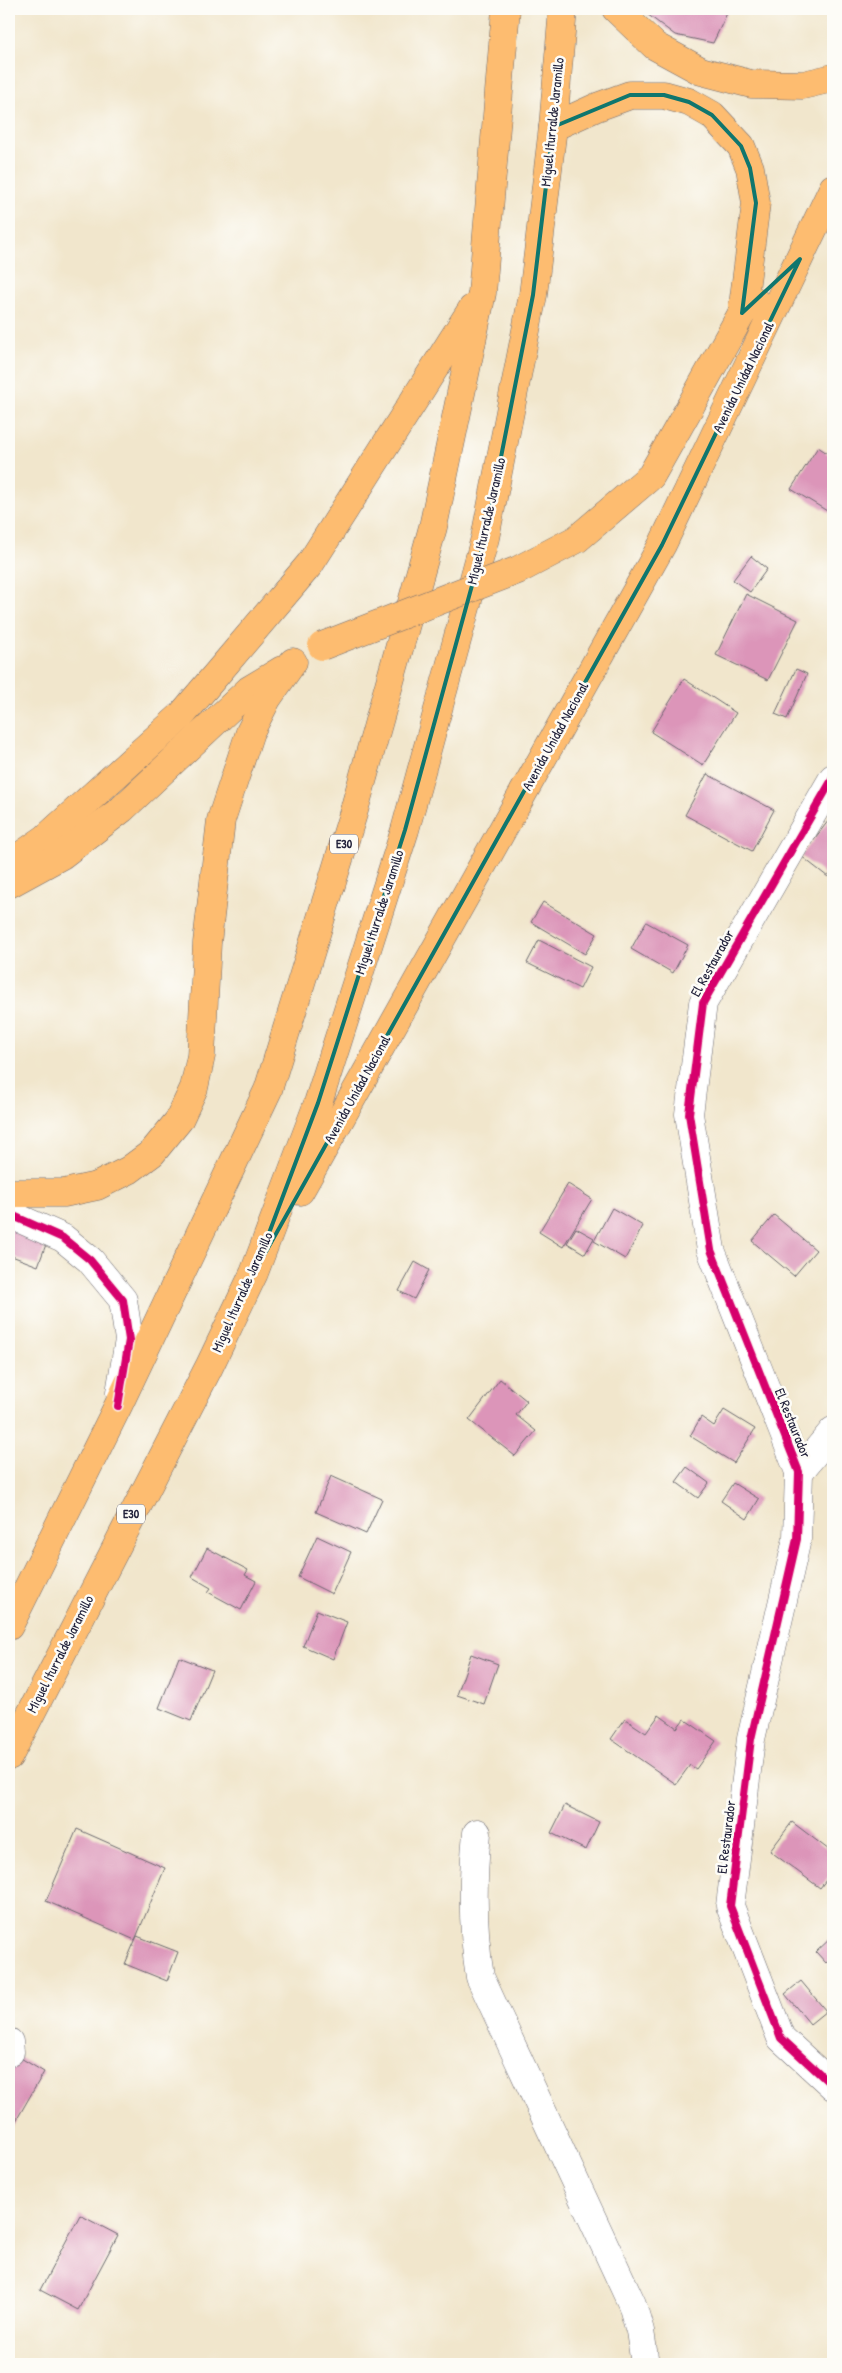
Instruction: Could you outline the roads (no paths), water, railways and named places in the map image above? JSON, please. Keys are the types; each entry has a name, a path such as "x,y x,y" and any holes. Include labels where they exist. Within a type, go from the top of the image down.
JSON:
{"main road":[{"name":"E30","path":"9,1626 118,1406 268,1090 353,814 433,527 482,293 506,9"},
{"name":"Miguel Iturralde Jaramillo","path":"9,1756 209,1367 254,1273 318,1103 406,830 485,538 533,295 553,128 563,9"},
{"path":"616,9 656,46 701,71 751,84 803,85 833,78"},
{"path":"553,128 597,106 630,95 664,95 689,102 712,115 740,146 750,168 756,203 742,313"},
{"name":"Avenida Unidad Nacional","path":"254,1273 662,545 833,188"},
{"path":"9,884 62,855 114,815 249,690 294,662 322,646 518,570 577,539 651,476 742,313 800,259"},
{"path":"9,864 46,838 181,716 310,564 482,293"},
{"path":"9,1193 64,1193 97,1186 129,1170 152,1153 179,1120 194,1088 201,1056 207,943 221,820 250,732 267,699 294,662"}],"street":[{"name":"El Restaurador","path":"833,778 703,1003 689,1114 710,1250 798,1472 797,1539 751,1739 730,1906 781,2038 833,2086"},
{"path":"9,1214 63,1238 90,1260 123,1300 129,1340 118,1406"},
{"path":"798,1472 833,1431"},
{"path":"477,1834 472,1922 480,1977 632,2304 640,2332 645,2364"}]}
